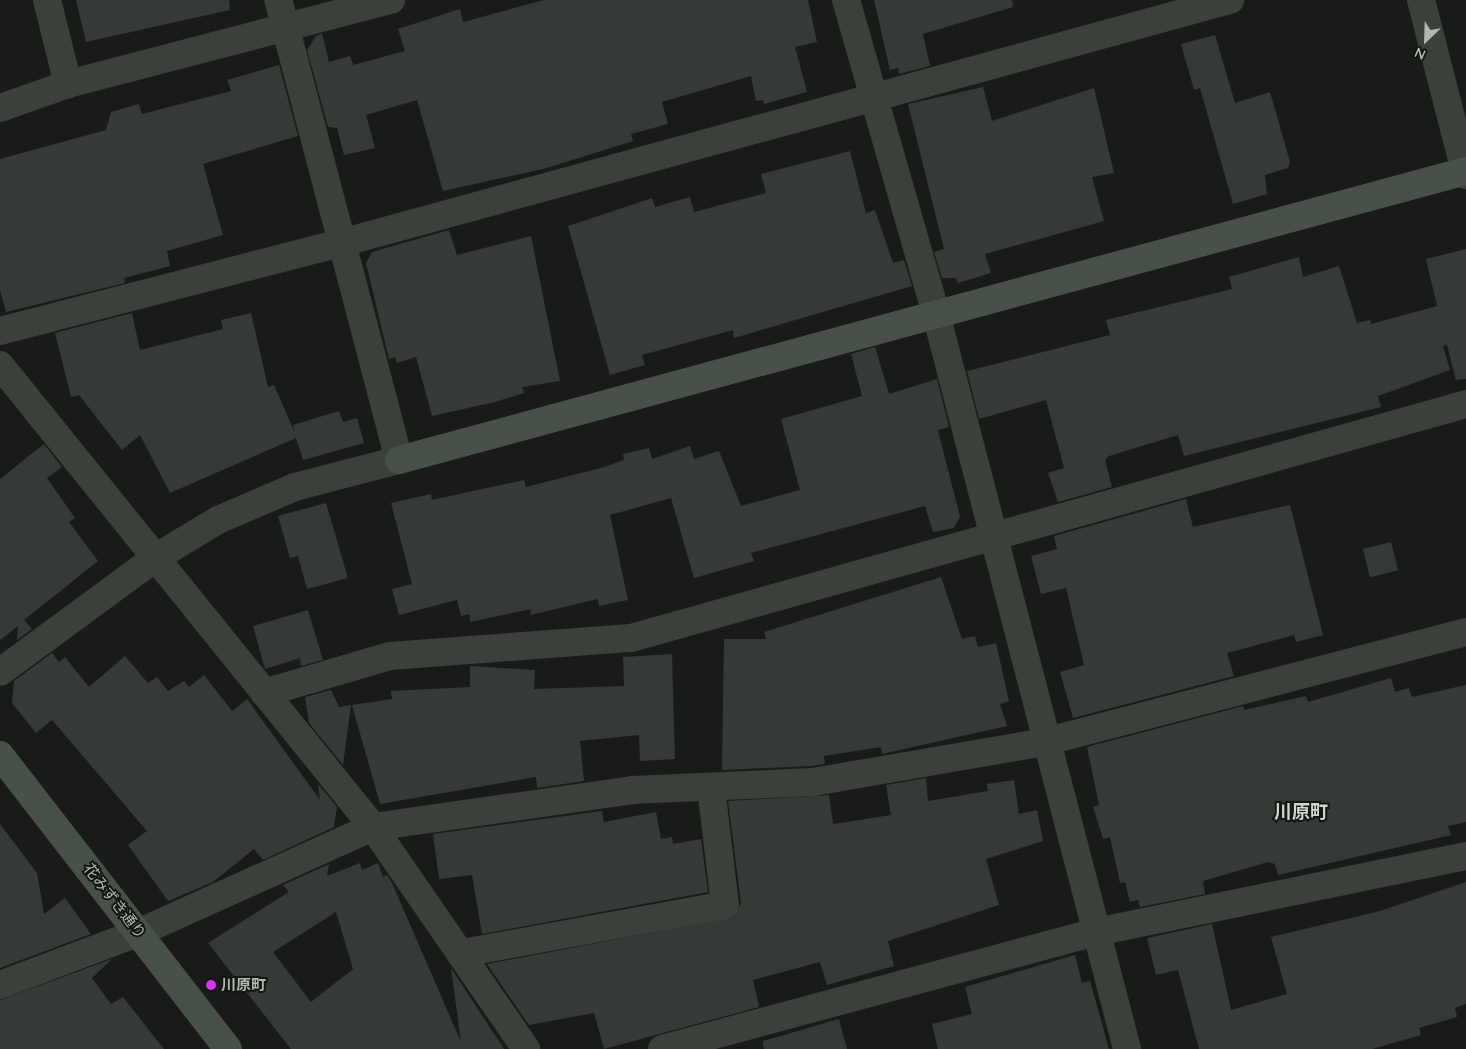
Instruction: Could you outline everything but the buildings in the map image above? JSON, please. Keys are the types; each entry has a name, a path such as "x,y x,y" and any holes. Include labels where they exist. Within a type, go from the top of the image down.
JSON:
{"street":[{"path":"47,0 68,84"},
{"path":"278,0 399,460"},
{"path":"0,108 68,84 286,29 391,0"},
{"path":"846,0 936,314 994,535 1044,742 1127,1049"},
{"path":"0,331 341,243 1230,0"},
{"path":"0,672 155,558 218,520 295,487 1466,172 1421,0"},
{"path":"0,365 373,827 462,953 526,1049"},
{"path":"264,693 390,656 631,638 1466,404"},
{"path":"0,985 140,932 373,827 632,790 813,782 1044,742 1466,632"},
{"name":"花みずき通り","path":"0,755 140,932 228,1049"},
{"path":"462,953 725,905 711,788"},
{"path":"662,1049 1096,932 1466,856"}],"place":[{"name":"川原町","path":"211,985"}],"district":[{"name":"川原町","path":"1301,812"}]}
